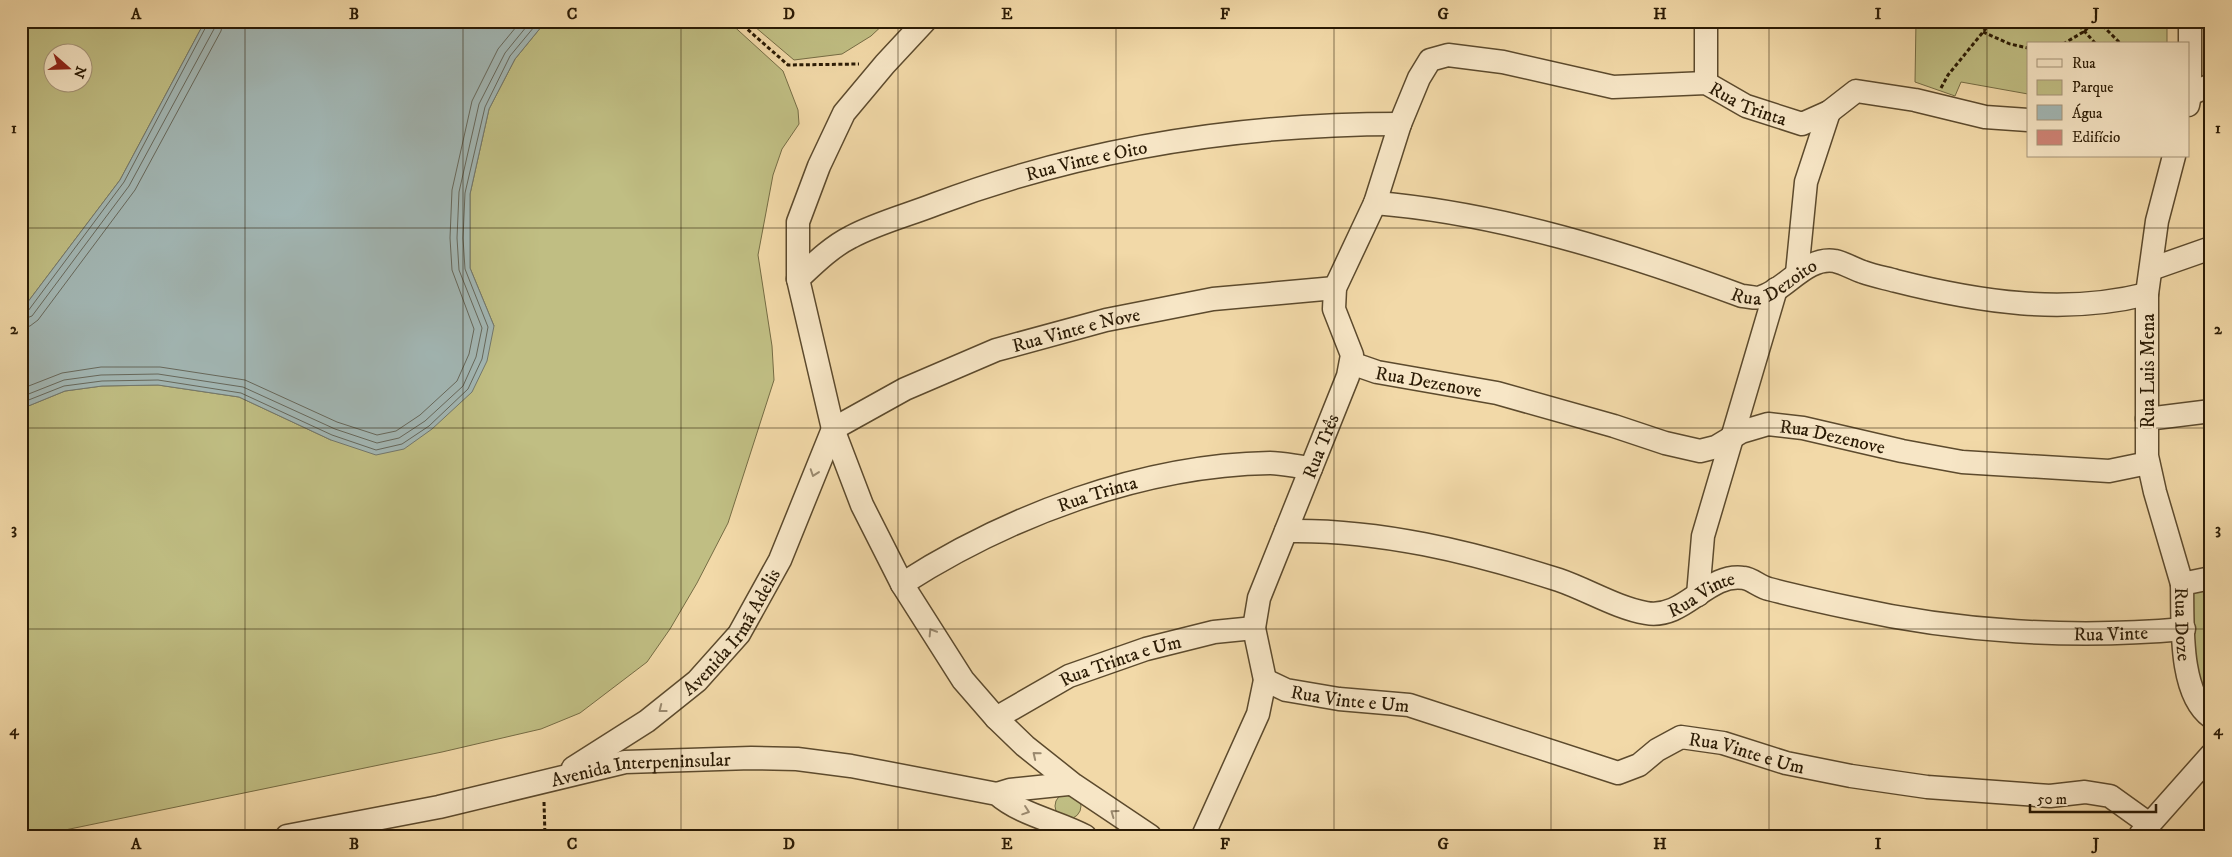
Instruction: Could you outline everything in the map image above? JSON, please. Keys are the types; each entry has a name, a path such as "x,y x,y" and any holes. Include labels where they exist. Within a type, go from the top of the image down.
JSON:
{"street":[{"path":"925,21 885,64 844,113 819,166 798,222 798,279 833,428 862,505 902,584 963,680 996,718 1025,746 1074,786 1088,799 1087,813 1077,823 1061,824 1049,812 1049,799 1056,789 1074,786 1150,836"},
{"path":"1706,21 1706,83"},
{"path":"2190,21 2190,42"},
{"name":"Rua Trinta","path":"1430,60 1448,55 1503,62 1613,87 1706,83 1746,106 1802,124 1829,112 1856,91 1915,100 1985,117 2027,120"},
{"name":"Rua Três","path":"1203,836 1258,714 1265,680 1254,628 1259,598 1348,376 1352,355 1334,309 1335,288 1375,202 1400,124 1419,78 1430,60"},
{"path":"2190,97 2211,85"},
{"path":"1798,273 1806,182 1829,112"},
{"name":"Rua Vinte e Oito","path":"798,279 827,252 851,237 958,196 1059,164 1196,137 1328,124 1400,124"},
{"name":"Rua Luis Mena","path":"2173,158 2157,221 2148,294 2147,419 2148,463 2182,584"},
{"name":"Rua Dezoito","path":"1375,202 1479,219 1590,245 1742,296 1760,298 1798,273 1818,263 1834,260 1866,273 1932,290 2000,302 2077,304 2114,302 2148,294"},
{"path":"2151,269 2211,248"},
{"name":"Rua Vinte e Nove","path":"833,428 905,389 996,350 1106,320 1213,299 1335,288"},
{"path":"1698,595 1703,536 1776,289"},
{"name":"Rua Dezenove","path":"1351,363 1377,372 1497,393 1605,423 1664,443 1700,451 1716,447 1741,432 1768,424 1803,428 1902,451 1962,462 2109,471 2148,463"},
{"path":"2147,419 2211,412"},
{"name":"Avenida Irmã Adelis","path":"560,776 647,721 690,687 739,634 780,560 833,428"},
{"name":"Rua Trinta","path":"902,584 941,559 990,533 1058,507 1134,482 1214,467 1271,463 1311,468"},
{"name":"Rua Vinte","path":"1286,531 1320,530 1356,533 1500,562 1572,585 1649,614 1675,609 1722,578 1744,578 1766,588 1928,623 2023,631 2120,633 2184,629"},
{"name":"Rua Doze","path":"2211,578 2182,584 2184,629 2191,690 2199,707 2211,717"},
{"name":"Rua Trinta e Um","path":"996,718 1069,676 1146,649 1214,632 1254,628"},
{"name":"Rua Vinte e Um","path":"1265,680 1286,690 1339,698 1409,705 1618,773 1639,766 1657,750 1681,737 1723,743 1786,763 1861,778 1927,787 2050,796 2084,792 2110,796 2144,830"},
{"path":"2144,830 2211,754"},
{"name":"Avenida Interpeninsular","path":"287,836 439,807 560,776 625,762 751,758 797,759 851,766 997,794 1010,790 1074,786"},
{"name":"Avenida Interpeninsular","path":"997,794 1010,806 1061,824 1085,836"}],"path":[{"path":"738,21 788,65 885,64"},
{"path":"1940,90 1948,75 1992,21"},
{"path":"2075,21 2094,42"},
{"path":"2066,42 2084,31 2093,21"},
{"path":"2098,21 2119,42"},
{"path":"1983,32 2010,44 2027,48"},
{"path":"534,784 536,799 543,799 545,836"}],"green space":[{"path":"21,21 205,21 120,180 21,311"},
{"path":"546,21 728,21 783,71 798,110 799,124 782,149 773,175 758,255 772,346 774,380 728,523 697,583 670,629 647,662 580,713 541,729 442,752 36,836 21,836 21,409 65,391 102,386 158,385 239,397 331,440 494,326 470,268 470,194 489,109 515,59"},
{"path":"748,21 887,21 871,36 842,54 794,60"},
{"path":"1916,21 2167,21 2167,42 2027,42 2027,94 1961,82 1955,96 1915,82"},
{"path":"2211,585 2211,706 2199,696 2189,590"},
{"path":"1068,793 1077,797 1081,806 1077,815 1068,819 1059,815 1055,806 1059,797"}],"water":[{"path":"205,21 546,21 515,59 489,109 470,194 470,268 494,326 487,361 472,392 432,429 404,449 376,455 331,440 239,397 158,385 102,386 65,391 21,409 21,311 120,180"}],"building":[{"path":"1755,21 1808,21 1808,26 1755,26"}]}
